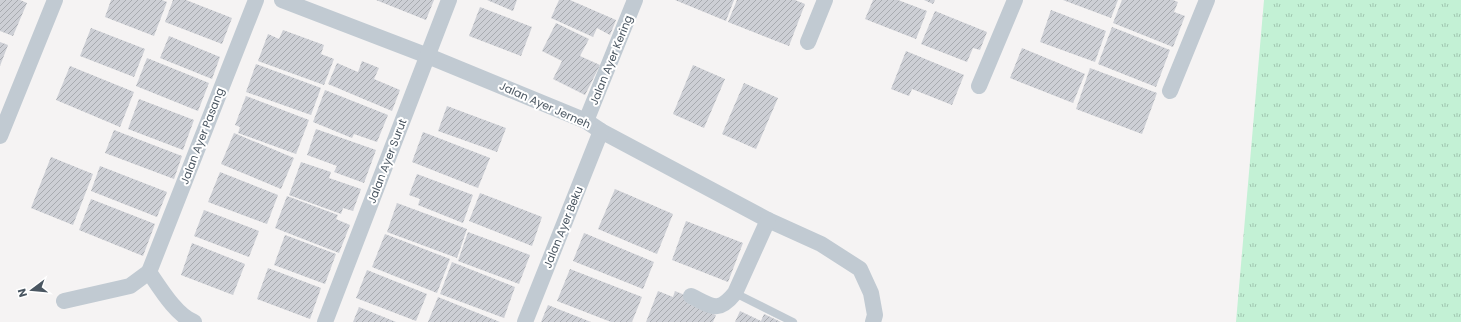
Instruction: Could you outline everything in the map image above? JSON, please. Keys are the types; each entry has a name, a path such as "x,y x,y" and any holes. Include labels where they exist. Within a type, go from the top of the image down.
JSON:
{"street":[{"path":"0,136 54,0"},
{"name":"Jalan Ayer Pasang","path":"149,272 256,0"},
{"name":"Jalan Ayer Jerneh","path":"282,0 428,56 586,121 601,131 768,220 821,244 860,269 871,293 875,314 873,322"},
{"name":"Jalan Ayer Surut","path":"325,322 450,0"},
{"name":"Jalan Ayer Kering","path":"586,121 635,0"},
{"path":"808,42 825,0"},
{"path":"979,86 1015,0"},
{"path":"1170,91 1207,0"},
{"name":"Jalan Ayer Beku","path":"525,322 601,131"},
{"path":"691,296 716,307 720,307 727,303 735,293 768,220"},
{"path":"64,301 130,286 149,272 166,297 189,320 194,322"}],"lane":[{"path":"735,293 792,322"}],"green space":[{"path":"1264,0 1461,0 1461,322 1236,322"}],"building":[{"path":"0,0 20,0 27,3 13,36 0,31"},
{"path":"111,0 162,0 167,2 154,36 105,17"},
{"path":"173,0 186,0 232,18 222,44 165,22"},
{"path":"376,0 434,0 426,20"},
{"path":"487,0 517,0 513,11"},
{"path":"559,0 570,0 616,20 610,35 597,28 593,37 551,18"},
{"path":"675,0 734,0 726,21"},
{"path":"737,0 795,0 805,4 789,46 728,22"},
{"path":"873,0 898,0 927,11 916,39 865,19"},
{"path":"924,0 935,0 933,4"},
{"path":"1063,0 1118,0 1111,18"},
{"path":"1122,0 1173,0 1178,2 1174,12 1185,16 1173,47 1113,23"},
{"path":"480,7 532,27 521,56 469,36"},
{"path":"1051,10 1106,31 1095,62 1040,42"},
{"path":"935,11 987,32 980,50 973,48 967,62 921,44"},
{"path":"556,23 589,39 580,56 600,65 585,95 553,79 562,61 542,51"},
{"path":"1112,27 1170,50 1156,87 1098,64"},
{"path":"91,28 145,49 134,77 80,56"},
{"path":"283,30 324,45 321,54 334,59 324,85 258,61 268,34 279,39"},
{"path":"169,36 220,57 212,79 160,58"},
{"path":"0,42 8,45 0,66"},
{"path":"1022,48 1085,74 1073,103 1010,78"},
{"path":"906,51 964,75 952,105 912,89 909,96 891,89"},
{"path":"147,58 209,83 198,111 136,86"},
{"path":"362,61 379,68 374,79 400,90 392,111 328,84 337,63 358,72"},
{"path":"256,64 321,88 311,115 246,92"},
{"path":"693,65 725,79 704,128 673,114"},
{"path":"70,66 134,92 120,127 56,100"},
{"path":"1090,68 1157,93 1142,134 1076,109"},
{"path":"744,83 778,98 756,149 722,134"},
{"path":"325,90 388,115 377,142 354,134 352,138 313,122"},
{"path":"246,96 309,120 296,154 238,133 240,127 235,125"},
{"path":"139,99 194,120 183,150 128,129"},
{"path":"447,106 506,128 497,152 438,131"},
{"path":"316,129 376,150 364,183 334,172 337,166 307,155"},
{"path":"114,130 182,156 174,179 105,153"},
{"path":"423,132 490,158 478,188 412,162"},
{"path":"234,133 294,158 281,189 221,164"},
{"path":"51,157 93,174 73,225 31,208"},
{"path":"301,162 331,172 329,178 361,189 353,211 343,208 341,214 289,195"},
{"path":"100,166 167,192 157,217 91,191"},
{"path":"220,172 278,195 267,224 208,202"},
{"path":"417,174 473,195 463,223 418,205 420,199 409,195"},
{"path":"615,189 673,214 657,254 598,229"},
{"path":"480,193 542,217 532,246 469,221"},
{"path":"287,196 338,215 336,219 350,225 339,253 275,228"},
{"path":"91,199 155,224 143,256 79,230"},
{"path":"397,203 467,229 457,258 387,232"},
{"path":"204,210 259,231 249,257 194,236"},
{"path":"686,221 743,243 728,282 672,260"},
{"path":"468,232 530,255 519,284 458,261"},
{"path":"584,233 654,262 643,289 573,261"},
{"path":"385,234 450,259 437,293 372,267"},
{"path":"285,235 336,254 325,284 274,265"},
{"path":"192,243 245,264 233,295 181,275"},
{"path":"452,262 515,287 504,318 440,294"},
{"path":"268,268 321,288 310,319 257,299"},
{"path":"570,269 642,297 632,322 611,322 557,301"},
{"path":"367,270 427,294 416,321 356,298"},
{"path":"658,291 673,297 675,291 692,298 689,304 716,315 713,322 646,322"},
{"path":"438,297 500,322 428,322"},
{"path":"548,305 591,322 541,322"},
{"path":"359,307 396,322 353,322"},
{"path":"740,311 761,321 764,314 781,322 735,322"}]}
